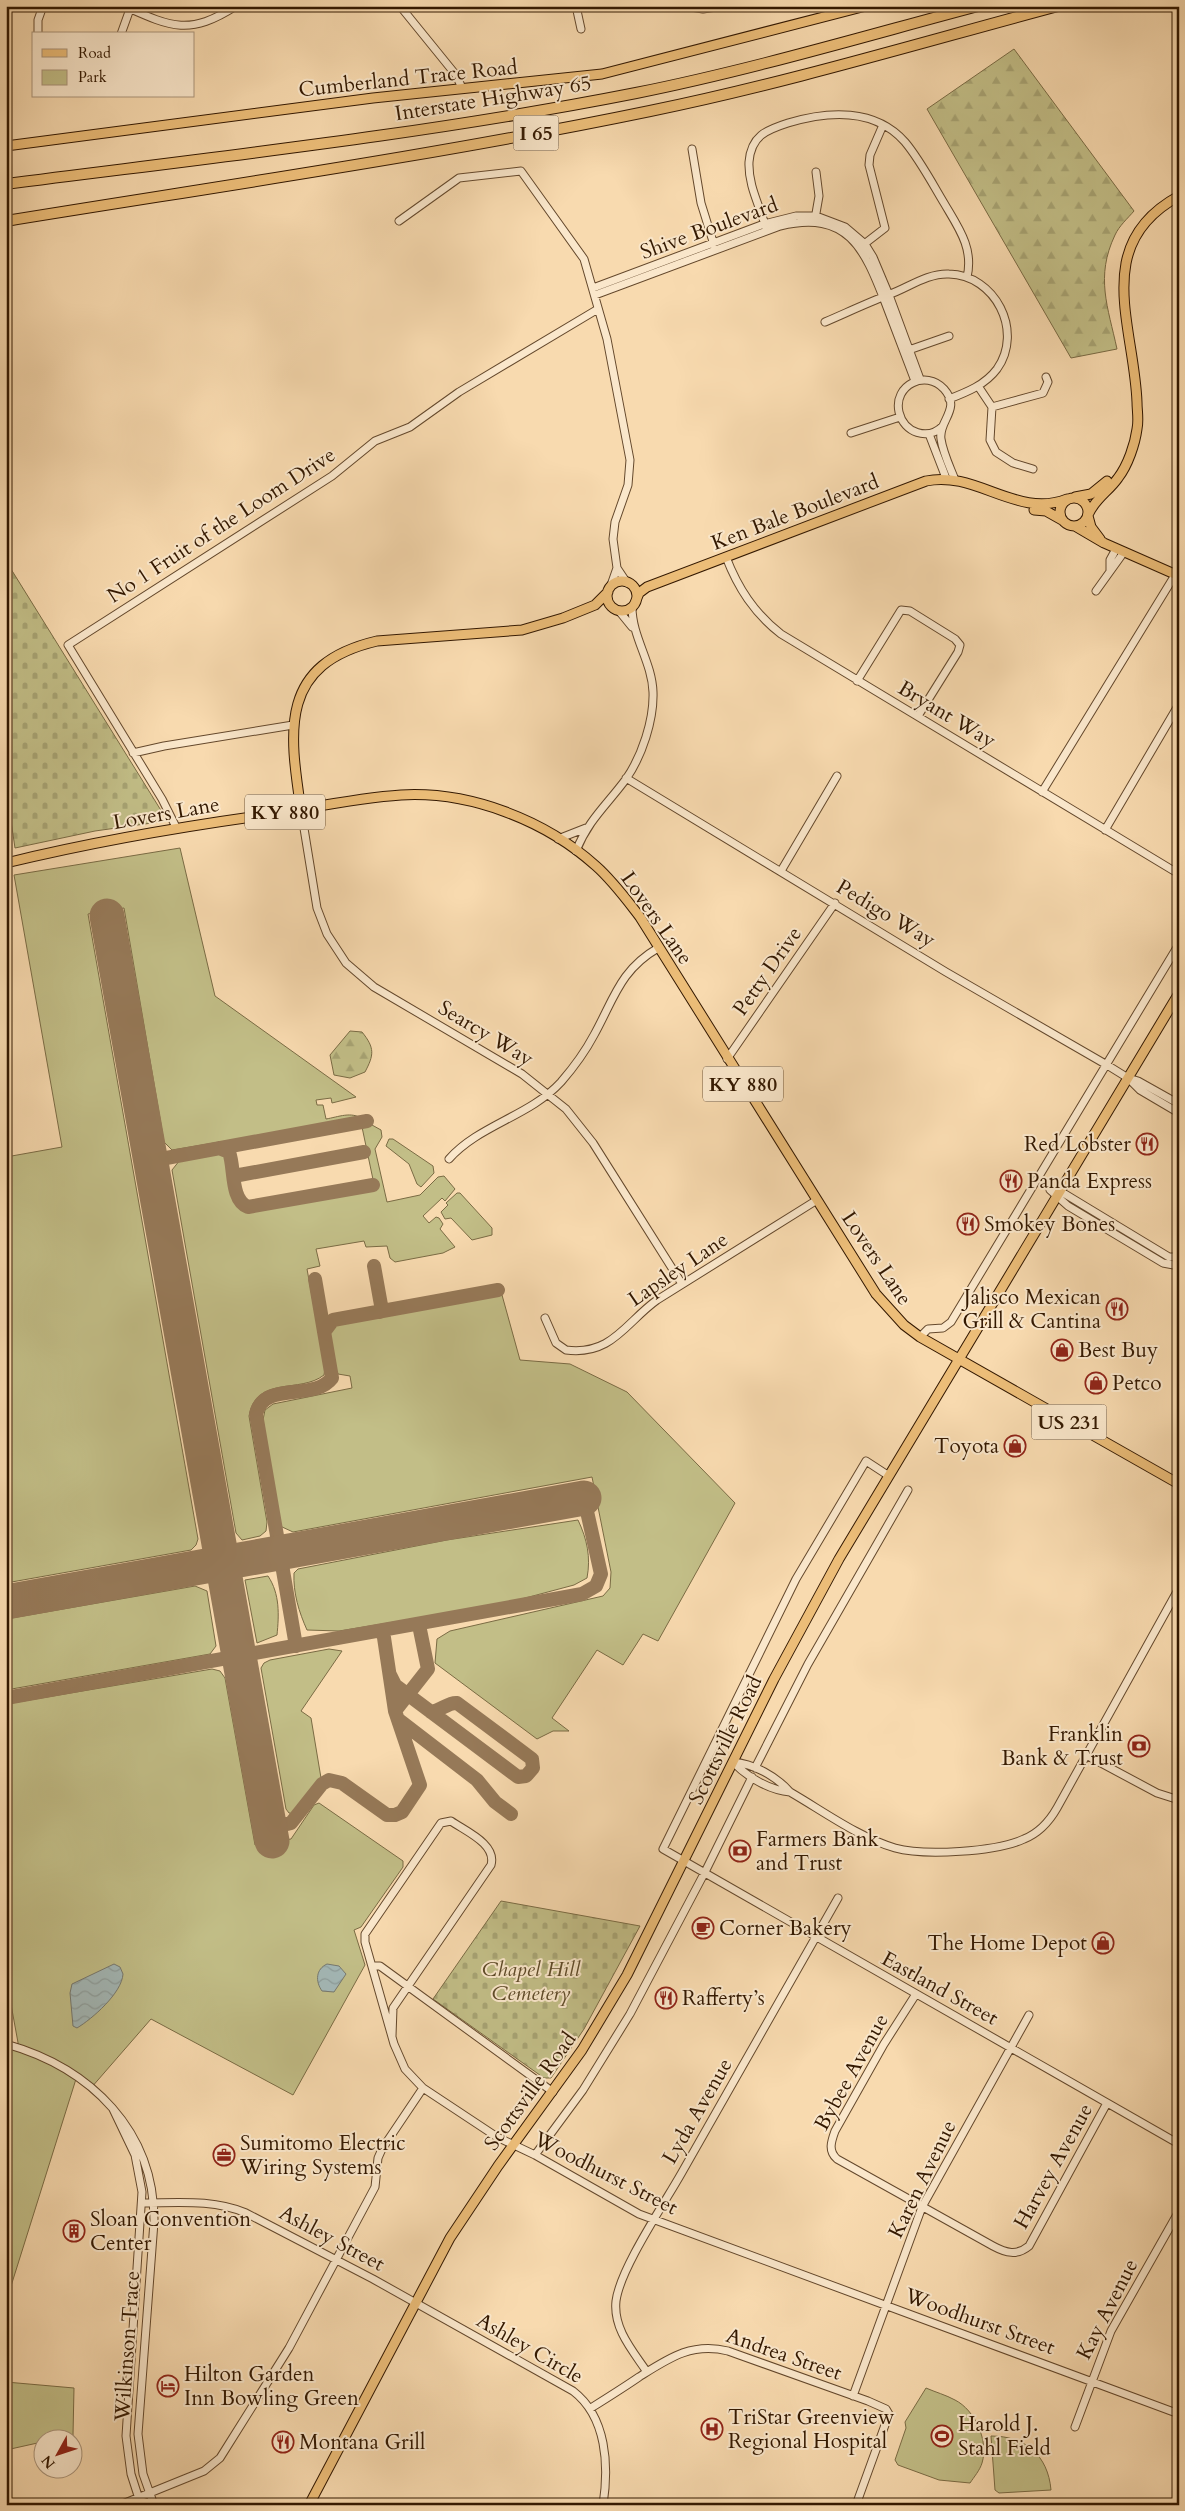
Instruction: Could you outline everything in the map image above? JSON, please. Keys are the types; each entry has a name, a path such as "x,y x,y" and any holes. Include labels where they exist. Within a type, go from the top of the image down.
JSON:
{"highway":[{"name":"Interstate Highway 65","path":"6,184 417,130 529,113 639,92 744,68 978,6"},
{"name":"I 65","path":"6,221 552,130 653,111 1058,6"}],"main road":[{"name":"Cumberland Trace Road","path":"6,146 373,98 569,79 622,70 863,7"},
{"name":"Ken Bale Boulevard","path":"1088,514 1098,498 1119,477 1135,442 1138,426 1135,370 1122,293 1124,269 1129,249 1146,221 1164,204 1179,196"},
{"name":"Ken Bale Boulevard","path":"301,810 292,744 293,725 300,698 309,681 337,655 357,646 377,641 522,630 563,618 595,605 618,582 647,587 926,481 953,480 1034,505 1054,504 1070,498 1091,494 1124,466"},
{"path":"953,480 1003,502 1025,509 1046,511 1101,541 1177,575"},
{"path":"1062,520 1060,508 1070,498 1083,500 1091,527 1101,541"},
{"path":"1075,526 1081,524 1088,514"},
{"path":"629,584 636,593 634,605"},
{"path":"634,605 639,593 647,587"},
{"path":"609,590 608,602 617,610"},
{"path":"595,605 605,605 617,610 634,605"},
{"name":"Lovers Lane","path":"6,863 64,849 176,827 402,795 458,798 516,816 576,851 595,865 618,888 658,948 876,1294 904,1325 958,1360"},
{"name":"Scottsville Road","path":"309,2505 415,2302 459,2224 553,2092 593,2032 623,1982 810,1611 958,1360 1179,993"},
{"name":"US 231","path":"958,1360 1179,1484"}],"street":[{"path":"38,32 38,20 43,6"},
{"path":"121,32 127,8 159,22 176,25 202,23 220,16 236,6"},
{"path":"400,6 453,71 462,88"},
{"path":"576,6 580,29"},
{"path":"685,6 703,9 722,6"},
{"path":"765,227 752,189 749,170 752,150 759,135 777,126 830,114 856,116 883,125 896,133 910,148 964,236 969,259 967,277"},
{"path":"863,245 885,228 869,164 870,156 883,125"},
{"path":"692,149 700,203 715,247"},
{"path":"399,221 459,178 521,171 584,259 607,339 630,460 628,485 615,522 613,539 617,568 609,590"},
{"path":"815,219 819,196 816,172"},
{"name":"Shive Boulevard","path":"594,291 765,227 815,219 840,230 863,245 873,257 917,380"},
{"path":"825,322 936,275 948,274 967,277 980,284 993,296 1003,312 1007,332 1006,345 1000,363 989,378 978,386 949,399"},
{"name":"No 1 Fruit of the Loom Drive","path":"176,827 168,808 133,754 68,645 332,476 374,441 410,427 459,392 598,309"},
{"path":"906,351 949,336"},
{"path":"992,406 1043,393 1048,382 1046,377"},
{"path":"943,426 929,434 918,433 910,429 900,417 898,404 900,395 917,380 936,383 945,390 949,399 949,416 943,426 941,441 953,480"},
{"path":"978,386 992,406 990,440 996,452 1013,463 1033,469"},
{"path":"851,433 900,417"},
{"path":"929,434 953,480"},
{"path":"1096,591 1110,570 1117,564 1120,550"},
{"name":"Bryant Way","path":"726,557 740,587 765,621 789,640 1179,874"},
{"path":"617,568 629,584"},
{"path":"1042,792 1121,662 1177,575"},
{"path":"634,605 638,639"},
{"path":"576,851 586,828 626,778 642,748 652,703 651,673 638,639 627,618 617,610"},
{"path":"857,681 901,610 910,611 955,639 960,645 958,652 918,716"},
{"path":"1105,830 1179,704"},
{"path":"133,754 164,746 293,725"},
{"path":"781,871 838,776"},
{"name":"Pedigo Way","path":"626,778 1128,1078"},
{"name":"Searcy Way","path":"301,810 313,888 320,917 336,949 352,969 374,987 522,1074 566,1109 589,1136 682,1284"},
{"path":"558,839 586,828"},
{"name":"Petty Drive","path":"727,1059 834,903"},
{"path":"920,1337 928,1329 943,1328 951,1322 1179,944"},
{"path":"449,1159 470,1140 507,1121 548,1093 561,1081 595,1034 613,995 627,973 642,958 658,948"},
{"path":"1128,1078 1138,1081 1179,1104"},
{"path":"1128,1078 1140,1090 1179,1114"},
{"path":"1058,1194 1169,1257 1179,1257"},
{"path":"1058,1194 1163,1263 1179,1266"},
{"name":"Lapsley Lane","path":"545,1318 554,1339 562,1349 571,1351 590,1349 616,1338 645,1308 817,1200"},
{"path":"684,1862 663,1849 796,1580 866,1461 889,1476"},
{"path":"755,1768 817,1647 908,1490"},
{"path":"733,1762 747,1763 781,1782 790,1792 867,1836 895,1848 926,1853 997,1846 1024,1839 1047,1823 1179,1588"},
{"path":"1086,1755 1157,1793 1179,1800"},
{"path":"733,1762 743,1773 777,1791 790,1792"},
{"path":"535,2155 583,2090 630,2014 704,1874 752,1777"},
{"name":"Woodhurst Street","path":"407,1986 491,1865 493,1858 489,1848 451,1821 440,1823 366,1932 365,1942 392,2036 405,2070 424,2088 513,2146 535,2155 654,2221 1179,2414"},
{"name":"Eastland Street","path":"684,1862 1179,2144"},
{"name":"Lyda Avenue","path":"646,2372 622,2334 618,2322 616,2305 622,2279 838,1898"},
{"path":"372,1966 380,1966 553,2092"},
{"path":"392,2036 393,2008 407,1986"},
{"name":"Bybee Avenue","path":"916,1994 853,2098 830,2144 832,2154 836,2159 922,2207"},
{"name":"Karen Avenue","path":"853,2396 922,2207 1029,2015"},
{"name":"Wilkinson Trace","path":"6,2044 44,2059 94,2090 126,2123 140,2147 150,2179 154,2203 138,2434 141,2464 154,2505"},
{"path":"120,2505 140,2501 149,2493 204,2471 220,2458 288,2348 375,2187 379,2156 424,2088"},
{"name":"Harvey Avenue","path":"922,2207 1000,2250 1010,2253 1022,2251 1029,2246 1107,2103"},
{"name":"Wilkinson Trace","path":"113,2109 135,2155 141,2183 142,2203 127,2426 129,2464 140,2501"},
{"name":"Ashley Street","path":"142,2203 196,2202 227,2206 264,2222 415,2302"},
{"name":"Kay Avenue","path":"1075,2426 1115,2324 1179,2211"},
{"name":"Ashley Circle","path":"415,2302 580,2395 591,2408 599,2425 603,2447 605,2485 602,2505"},
{"name":"Andrea Street","path":"591,2408 679,2353 699,2348 714,2348 728,2351 853,2396 889,2412 856,2505"}],"green space":[{"path":"1014,49 1134,211 1117,232 1109,250 1104,278 1107,306 1117,349 1071,358 927,109"},
{"path":"6,561 162,812 159,822 95,831 15,848 6,787"},
{"path":"180,848 215,996 356,1097 332,1103 331,1098 316,1100 317,1105 323,1105 326,1119 354,1115 362,1119 295,1132 292,1130 172,1150 164,1142 124,908 88,914 198,1539 196,1545 191,1550 6,1583 6,1157 62,1147 14,875"},
{"path":"350,1031 362,1032 372,1052 365,1072 350,1078 334,1075 330,1055"},
{"path":"372,1125 381,1130 382,1137 375,1149 387,1202 420,1195 438,1177 444,1176 455,1189 445,1201 442,1198 423,1216 429,1223 436,1217 439,1218 443,1224 440,1229 455,1247 443,1253 395,1262 390,1258 387,1246 366,1247 364,1241 316,1249 320,1266 307,1269 325,1368 324,1375 314,1381 303,1384 269,1390 260,1395 253,1403 249,1416 267,1522 266,1531 260,1536 242,1540 236,1533 172,1170 180,1160 220,1154 227,1158 237,1203 241,1209 375,1189 362,1127"},
{"path":"389,1139 393,1139 433,1166 434,1173 421,1187 417,1184 409,1164 386,1146"},
{"path":"457,1193 460,1193 492,1228 492,1235 472,1240 451,1218 445,1219 441,1212 448,1205 446,1203"},
{"path":"502,1295 520,1360 570,1364 627,1392 735,1503 658,1641 643,1634 623,1665 597,1650 552,1718 569,1731 553,1731 537,1739 435,1663 437,1639 450,1631 603,1596 610,1588 611,1572 592,1477 293,1532 280,1526 278,1519 263,1420 265,1410 273,1404 352,1388 350,1376 338,1374 331,1356 329,1342 335,1325"},
{"path":"578,1520 584,1534 589,1563 587,1578 574,1585 499,1605 339,1631 307,1630 299,1609 294,1580 294,1573 298,1569 447,1540"},
{"path":"268,1576 277,1597 277,1635 257,1643 245,1580"},
{"path":"195,1586 207,1591 216,1646 210,1654 6,1690 6,1619"},
{"path":"329,1649 342,1651 301,1711 311,1718 321,1778 294,1814 289,1813 286,1809 261,1668 264,1663 270,1660"},
{"path":"212,1669 220,1671 225,1678 255,1845 291,1839 314,1805 319,1803 403,1861 403,1867 361,1927 354,1930 365,1965 293,2095 151,2019 91,2088 76,2079 6,2302 6,2044 19,2048 6,1977 6,1704"},
{"name":"Chapel Hill Cemetery","path":"501,1901 640,1926 584,2029 551,2078 544,2078 433,1999"},
{"path":"6,2382 74,2388 73,2428 32,2428 32,2444 6,2450"},
{"name":"Harold J. Stahl Field","path":"926,2388 952,2398 962,2405 969,2411 979,2427 984,2445 984,2454 980,2468 970,2483 939,2480 898,2465 895,2460 906,2428 905,2422"},
{"path":"991,2436 1014,2440 1033,2450 1045,2467 1051,2490 999,2493 995,2490"}],"water":[{"path":"114,1964 120,1967 123,1974 118,1989 105,2005 90,2018 77,2028 73,2026 70,1993 72,1984"},
{"path":"327,1964 339,1966 346,1974 334,1992 322,1991 318,1983 319,1972"}],"taxiway":[{"path":"150,1161 367,1121"},
{"path":"219,1148 229,1152 238,1198 248,1207 373,1185"},
{"path":"234,1176 364,1152"},
{"path":"374,1266 381,1305 380,1312"},
{"path":"296,1646 256,1414 261,1404 269,1397 314,1389 324,1385 332,1378 315,1279"},
{"path":"324,1332 333,1320 498,1290"},
{"path":"6,1698 582,1594 596,1586 601,1574 584,1498"},
{"path":"266,1808 275,1822 282,1824 291,1823 322,1784 329,1780 342,1783 387,1815 395,1815 402,1812 420,1785 395,1711 428,1669 419,1625"},
{"path":"383,1631 395,1711"},
{"path":"390,1675 395,1685 518,1777 526,1776 533,1768 532,1759 457,1703 451,1704 438,1710 435,1711 431,1712"},
{"path":"399,1720 477,1780 495,1802 511,1814"}],"runway":[{"path":"107,916 272,1841"},
{"path":"6,1602 584,1498"}],"place":[{"name":"Red Lobster","path":"1147,1144"},
{"name":"Panda Express","path":"1011,1181"},
{"name":"Smokey Bones","path":"968,1224"},
{"name":"Jalisco Mexican Grill & Cantina","path":"1117,1309"},
{"name":"Best Buy","path":"1062,1350"},
{"name":"Petco","path":"1096,1383"},
{"name":"Toyota","path":"1015,1446"},
{"name":"Franklin Bank & Trust","path":"1139,1746"},
{"name":"Farmers Bank and Trust","path":"740,1851"},
{"name":"Corner Bakery","path":"703,1928"},
{"name":"The Home Depot","path":"1103,1943"},
{"name":"Rafferty’s","path":"666,1998"},
{"name":"Sumitomo Electric Wiring Systems","path":"224,2155"},
{"name":"Sloan Convention Center","path":"74,2231"},
{"name":"Hilton Garden Inn Bowling Green","path":"168,2386"},
{"name":"TriStar Greenview Regional Hospital","path":"712,2429"},
{"name":"Harold J. Stahl Field","path":"942,2436"},
{"name":"Montana Grill","path":"283,2442"}]}
